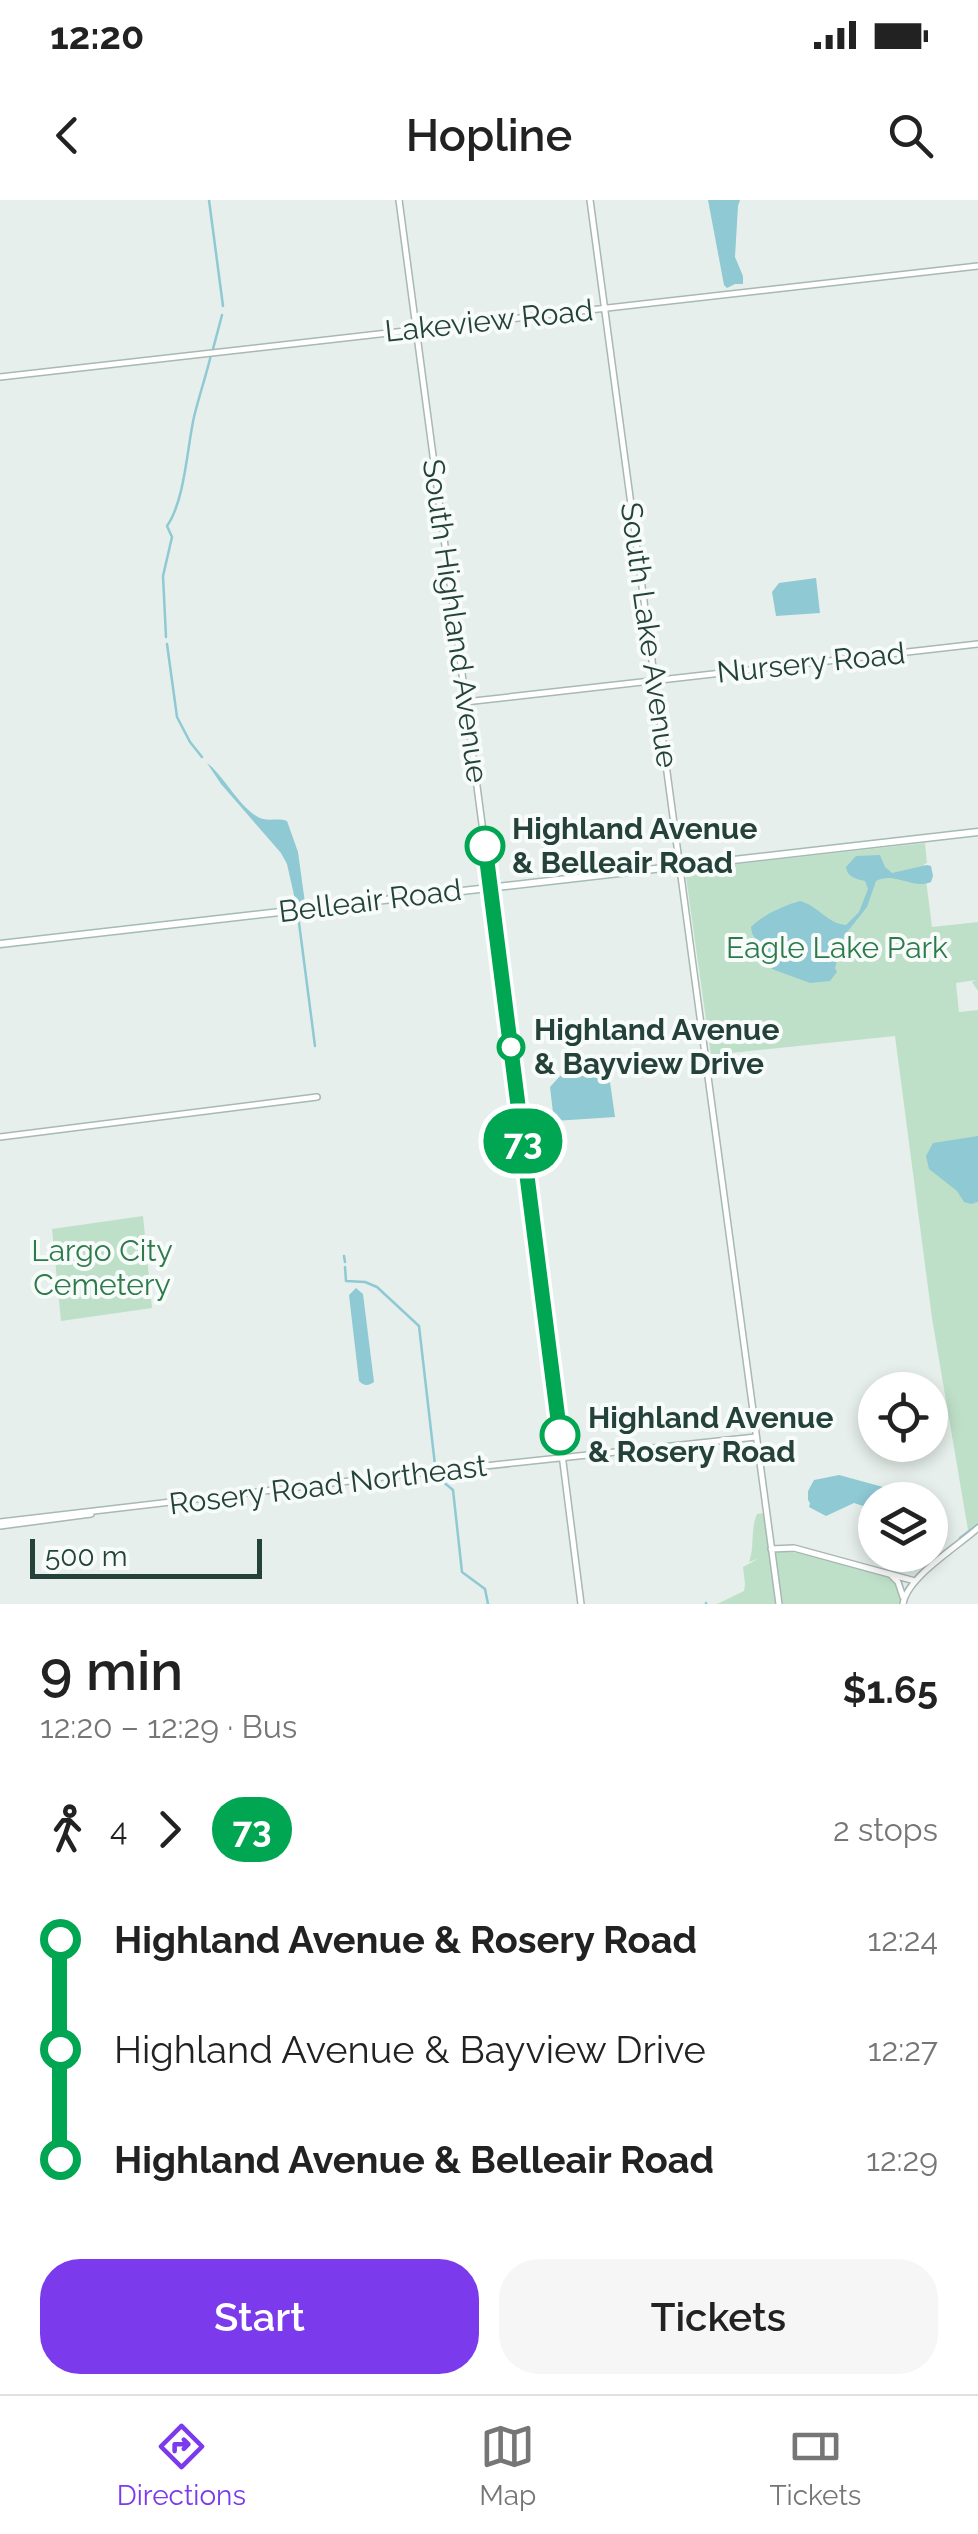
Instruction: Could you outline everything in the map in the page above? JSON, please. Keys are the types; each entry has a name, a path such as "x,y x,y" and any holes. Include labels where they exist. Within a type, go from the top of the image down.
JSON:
{"main road":[{"name":"Belleair Road","path":"0,944 978,832"}],"street":[{"name":"South Highland Avenue","path":"399,200 581,1604"},
{"name":"South Lake Avenue","path":"590,200 778,1604"},
{"name":"Lakeview Road","path":"0,377 978,266"},
{"name":"Nursery Road","path":"465,702 978,644"},
{"path":"0,1137 317,1097"},
{"name":"Rosery Road Northeast","path":"0,1524 756,1437"},
{"path":"903,1601 915,1581 978,1528"},
{"path":"771,1549 800,1549 915,1581"},
{"path":"890,1574 898,1582 903,1601"}],"green space":[{"name":"Eagle Lake Park","path":"925,843 932,927 978,922 978,991 972,982 976,980 956,983 959,1012 978,1010 978,1522 968,1530 948,1412 948,1372 941,1372 932,1318 895,1036 711,1055 685,870"},
{"name":"Largo City Cemetery","path":"143,1216 152,1308 61,1321 52,1229"},
{"path":"764,1513 777,1604 717,1604 744,1591 743,1567 758,1559 749,1562 755,1520 757,1514"},
{"path":"793,1550 781,1551 858,1568 858,1572 889,1576 899,1588 901,1604 780,1604 773,1551"}],"water":[{"path":"708,200 740,200 735,257 743,284 727,288 724,285"},
{"path":"816,578 820,613 776,616 772,592 779,583"},
{"path":"207,763 255,815 287,821 298,852 305,903 296,904 281,853"},
{"path":"880,855 892,873 931,866 931,882 917,884 890,878 876,881 867,907 844,936 837,972 830,981 810,983 772,969 751,927 774,911 800,901 846,925 859,912 868,889 865,881 850,875 846,867 856,856"},
{"path":"608,1068 615,1117 554,1121 550,1087 561,1075"},
{"path":"978,1136 978,1202 971,1204 929,1169 926,1156 933,1143"},
{"path":"356,1288 363,1294 374,1382 368,1385 359,1381 349,1295"},
{"path":"839,1475 865,1482 858,1482 858,1504 826,1516 809,1507 808,1491 814,1480"}],"waterway":[{"path":"209,200 223,306"},
{"path":"213,349 222,315"},
{"path":"166,637 163,576 172,537 167,526 182,488 194,417 211,355"},
{"path":"167,644 177,717 202,757"},
{"path":"298,915 315,1046"},
{"path":"344,1256 345,1262"},
{"path":"345,1267 346,1281 377,1287 419,1326 435,1465"},
{"path":"436,1476 453,1490 462,1572 485,1589 488,1604"},
{"path":"960,1538 978,1524"}],"bus line":[{"name":"73","path":"485,846 560,1435"}],"place":[{"name":"Highland Avenue & Belleair Road","path":"485,846"},
{"name":"Highland Avenue & Bayview Drive","path":"511,1047"},
{"name":"Highland Avenue & Rosery Road","path":"560,1435"}]}
